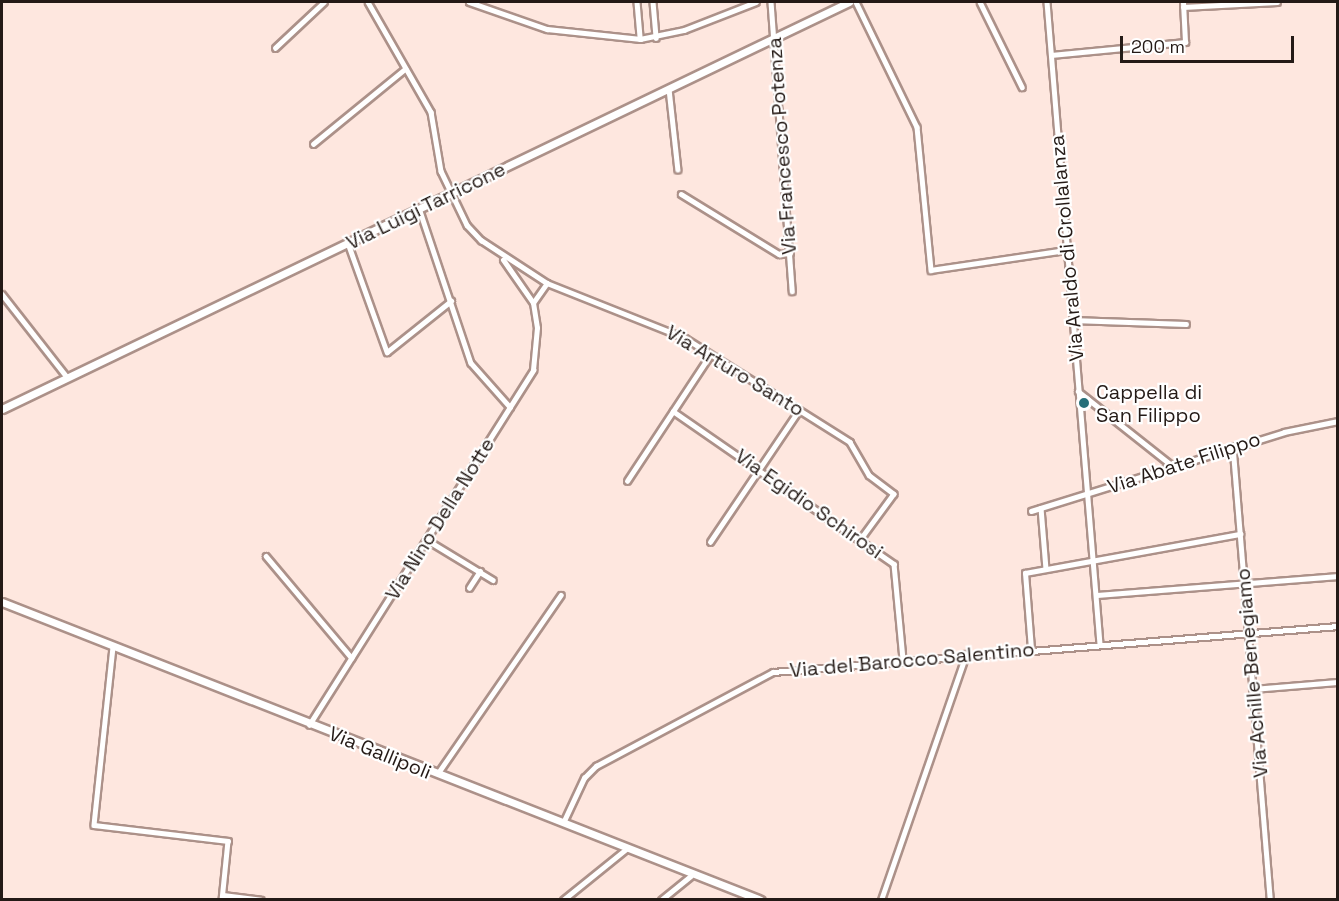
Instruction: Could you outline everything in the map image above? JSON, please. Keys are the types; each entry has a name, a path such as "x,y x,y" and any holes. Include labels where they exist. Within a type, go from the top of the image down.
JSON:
{"main road":[{"name":"Via Luigi Tarricone","path":"2,409 849,2"},
{"name":"Via Gallipoli","path":"2,602 691,876 761,900"}],"street":[{"path":"275,48 324,2"},
{"name":"Via Arturo Santo","path":"368,2 431,112 436,155 467,225 501,258 533,303"},
{"path":"469,2 548,29 640,39 656,38 753,2"},
{"path":"637,2 640,39"},
{"path":"653,2 656,38"},
{"name":"Via Francesco Potenza","path":"771,2 792,291"},
{"path":"856,2 917,127 931,270 1067,250"},
{"path":"980,2 1022,87"},
{"name":"Via Araldo di Crollalanza","path":"1047,2 1100,644"},
{"path":"1051,55 1185,42 1183,4 1277,2"},
{"path":"313,144 405,69"},
{"path":"669,90 678,170"},
{"path":"681,194 779,254 790,253"},
{"path":"419,208 471,363 510,407"},
{"path":"348,243 387,352 451,301"},
{"name":"Via Arturo Santo","path":"501,258 547,283 652,321 850,442 869,475 894,494 861,539"},
{"path":"533,303 547,283"},
{"path":"2,294 67,377"},
{"name":"Via Nino Della Notte","path":"309,725 510,407 537,355 533,303"},
{"path":"1072,320 1186,324"},
{"path":"627,481 710,355"},
{"path":"1078,392 1174,467"},
{"name":"Via Egidio Schirosi","path":"673,411 760,469 894,564 903,660"},
{"path":"710,542 798,412"},
{"name":"Via Abate Filippo","path":"1031,511 1174,467 1233,446 1338,421"},
{"name":"Via Achille Benegiamo","path":"1233,446 1270,900"},
{"path":"1041,508 1046,569"},
{"path":"1031,649 1025,573 1240,534"},
{"path":"427,540 494,579"},
{"path":"266,556 352,658"},
{"path":"469,588 480,571"},
{"path":"1096,595 1338,576"},
{"path":"436,775 561,595"},
{"name":"Via del Barocco Salentino","path":"562,825 584,778 596,766 773,672 966,654 1338,626"},
{"path":"113,647 94,825 228,841 223,898 261,900"},
{"path":"881,900 966,654"},
{"path":"1252,689 1338,682"},
{"path":"563,900 625,850"},
{"path":"662,900 691,876"}],"place":[{"name":"Cappella di San Filippo","path":"1084,403"}]}
